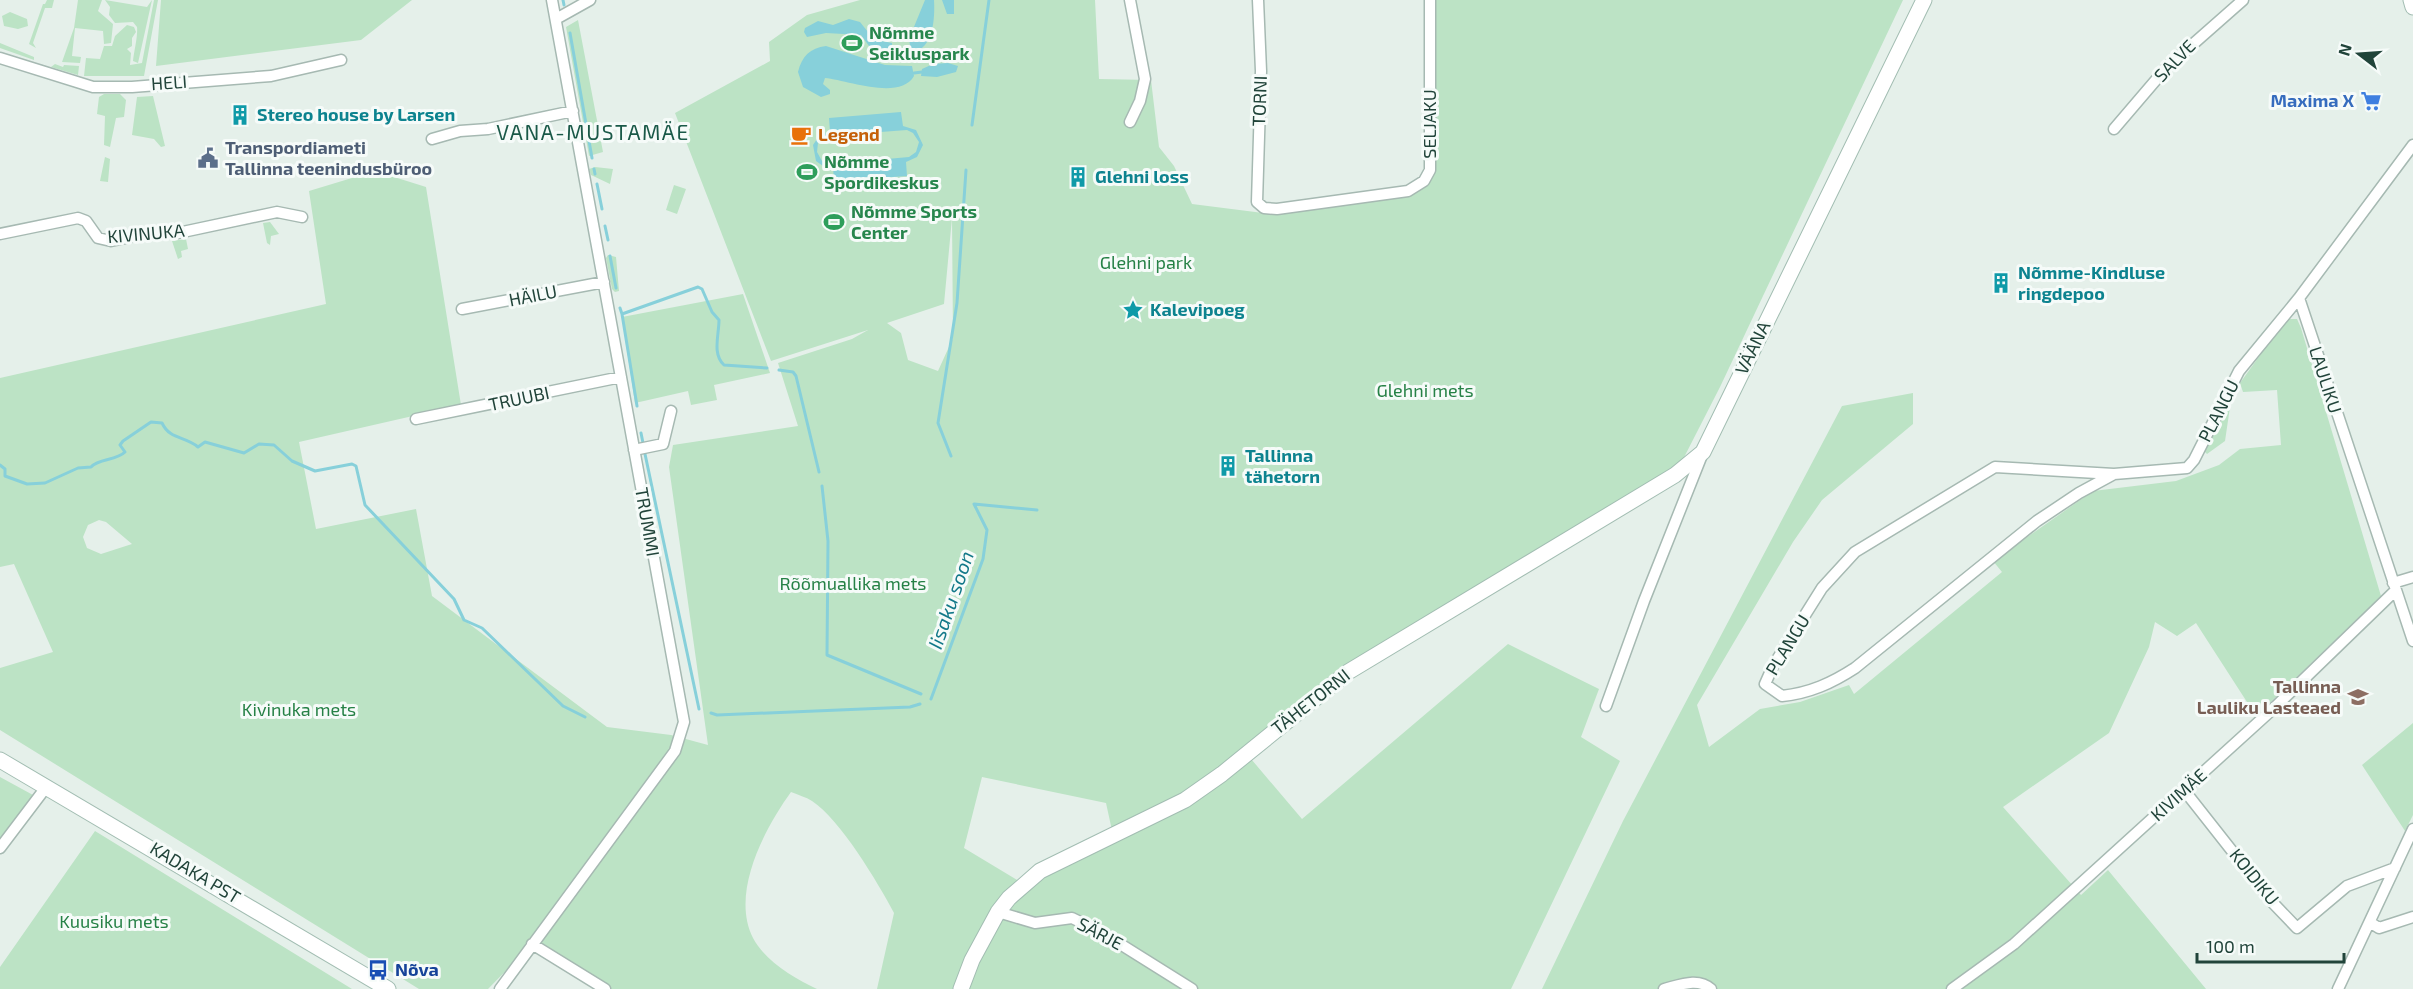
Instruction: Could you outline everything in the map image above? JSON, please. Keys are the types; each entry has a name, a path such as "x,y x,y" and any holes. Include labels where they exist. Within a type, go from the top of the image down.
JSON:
{"street":[{"name":"TRUMMI","path":"500,989 675,751 683,731 684,713 552,0"},
{"path":"556,19 590,0"},
{"path":"1130,0 1145,79 1140,101 1130,122"},
{"name":"TORNI","path":"1257,202 1261,71 1258,0"},
{"name":"SELJAKU","path":"1257,202 1264,208 1301,207 1408,191 1424,181 1430,170 1430,0"},
{"name":"VÄÄNA","path":"1606,706 1644,601 1703,452 1924,0"},
{"name":"SALVE","path":"2114,129 2167,67 2243,0"},
{"path":"2411,0 2413,7"},
{"name":"HELI","path":"0,58 93,87 132,87 271,76 341,60"},
{"path":"432,138 573,111"},
{"path":"2299,298 2413,145"},
{"name":"KIVINUKA","path":"0,234 78,218 86,221 98,238 111,241 145,234 178,233 277,212 302,217"},
{"name":"HÄILU","path":"462,309 604,282"},
{"name":"PLANGU","path":"2114,474 2037,520 1855,668 1832,683 1797,695 1782,696 1765,684 1773,666 1822,588 1855,552 1995,467 2114,474 2187,468 2194,460 2239,371 2299,298"},
{"name":"LAULIKU","path":"2299,298 2413,641"},
{"name":"TRUUBI","path":"416,419 621,377"},
{"path":"634,450 663,444 671,411"},
{"name":"TÄHETORNI","path":"961,989 972,960 998,912 1009,898 1040,871 1185,800 1222,774 1348,672 1675,475 1703,452"},
{"name":"KIVIMÄE","path":"1952,989 2003,953 2184,790 2395,586 2413,577"},
{"name":"KADAKA PST","path":"0,760 388,989"},
{"path":"0,848 47,786"},
{"name":"KOIDIKU","path":"2184,790 2273,903 2297,928 2347,886 2395,868"},
{"path":"2340,987 2413,829"},
{"name":"SÄRJE","path":"998,912 1035,923 1072,918 1101,932 1192,989"},
{"path":"2371,923 2379,928 2413,917"},
{"path":"532,944 605,989"},
{"path":"1664,989 1692,982 1705,984 1712,989"}],"green space":[{"path":"47,0 54,0 52,8 45,8 33,43 36,48 29,44 43,4"},
{"path":"78,0 102,0 98,11 113,24 111,43 104,44 103,31 75,28 72,56 81,57 80,63 62,62 74,28"},
{"path":"105,0 147,7 152,0 138,63 133,61 137,27 133,22 115,23 109,15 110,7"},
{"path":"154,0 158,0 144,76 84,76 86,58 100,59 104,46 112,46 115,36 127,25 134,27 136,32 132,38 132,46 127,49 131,53 130,65 142,63"},
{"path":"161,0 412,0 361,40 156,66"},
{"path":"860,0 1095,0 1099,79 1151,80 1159,147 1174,166 1192,204 1271,214 1299,212 1301,207 1408,191 1424,181 1430,0 1903,0 1720,387 1675,475 1348,672 1246,753 1302,819 1508,644 1599,689 1581,737 1620,761 1511,989 877,989 894,913 846,836 812,801 791,792 761,842 754,862 748,882 747,920 753,938 772,961 817,989 605,989 532,944 488,989 419,989 0,730 0,668 53,652 14,564 0,567 0,378 326,304 309,191 375,171 426,187 461,405 299,442 316,529 416,509 432,596 607,727 671,735 708,745 669,467 673,445 798,426 778,363 852,339 868,330 771,361 675,113 770,61 769,42 807,15","holes":["952,218 953,338 938,371 908,360 901,333 887,323 944,304","99,520 106,522 132,544 101,554 87,548 83,537 88,525","982,777 1106,803 1113,835 1024,884 964,848"]},
{"path":"10,12 27,19 28,26 18,29 4,26 2,16"},
{"path":"578,20 603,152 589,156 566,27"},
{"path":"0,43 34,57 34,60 0,48"},
{"path":"55,64 63,67 64,65 79,66 78,75 51,67"},
{"path":"104,94 120,94 126,100 124,117 116,118 110,147 104,145 105,116 97,114 99,97"},
{"path":"153,96 165,146 161,147 154,139 132,135 137,97"},
{"path":"105,157 110,159 108,182 100,181"},
{"path":"595,167 613,169 610,184 591,175 589,169"},
{"path":"674,185 686,189 677,214 666,210"},
{"path":"270,222 279,234 271,236 270,245 267,243 263,223"},
{"path":"186,239 188,249 181,251 182,257 178,259 172,241"},
{"path":"608,255 616,257 619,291 615,292 612,289 606,258"},
{"path":"743,294 770,373 714,385 717,400 691,405 688,391 635,403 622,317"},
{"path":"2286,319 2297,319 2301,328 2381,596 2256,716 2196,623 2177,636 2155,622 2149,647 2109,733 2003,807 2081,895 2108,870 2206,989 1542,989 1623,821 1842,406 1913,393 1913,424 1822,500 1793,542 1697,705 1709,747 1760,709 1800,702 1849,685 1854,694 2002,572 1993,561 2093,491 2176,481 2219,465 2240,449 2281,445 2277,390 2243,392 2240,383"},
{"path":"2228,405 2230,407 2225,441 2207,454 2203,450"},
{"path":"2413,723 2413,815 2405,831 2362,765"},
{"path":"0,777 33,795 0,841"},
{"name":"Kuusiku mets","path":"95,831 352,989 0,989 0,967"}],"water":[{"path":"925,0 934,0 934,15 929,40 919,50 911,51 909,39"},
{"path":"942,0 954,0 954,14 947,14"},
{"path":"849,19 860,22 868,32 881,35 882,41 892,43 892,47 886,51 872,50 861,35 826,33 807,37 804,32 805,28 818,21 833,25"},
{"path":"826,46 885,65 912,66 914,76 907,83 885,88 825,78 823,84 830,90 830,94 821,97 803,87 798,72 802,61 808,54"},
{"path":"948,63 958,66 956,72 937,77 921,76 922,69 933,64"},
{"path":"901,112 903,126 916,130 923,145 917,157 906,162 907,176 834,181 833,167 823,166 816,161 813,145 819,136 830,132 829,118","holes":["907,130 913,133 919,142 916,152 909,157 831,164 822,161 817,152 818,143 828,136"]}],"waterway":[{"name":"Iisaku soon","path":"563,0 564,5"},
{"path":"972,125 989,0"},
{"name":"Iisaku soon","path":"570,33 592,158"},
{"path":"914,73 922,72"},
{"name":"Iisaku soon","path":"594,169 595,174"},
{"path":"951,456 938,423 957,303 966,170"},
{"name":"Iisaku soon","path":"597,184 602,209"},
{"name":"Iisaku soon","path":"605,226 608,240"},
{"name":"Iisaku soon","path":"610,256 616,288"},
{"name":"Iisaku soon","path":"620,308 622,314 698,287 702,289 712,312 719,320 717,350 720,361 724,365 767,368"},
{"path":"622,314 637,406"},
{"name":"Iisaku soon","path":"779,370 793,372 796,376 819,472"},
{"path":"0,465 5,469 5,476 27,484 45,483 78,468 91,467 98,462 121,455 125,452 120,445 123,441 151,422 162,423 173,435 198,447 205,442 244,453 259,444 274,445 292,461 315,471 352,464 356,466 365,505 454,599 464,620 482,628 563,706 585,717"},
{"path":"641,433 643,443"},
{"path":"645,454 699,709"},
{"name":"Iisaku soon","path":"822,486 828,541 827,655 921,694"},
{"name":"Iisaku soon","path":"931,699 983,559 987,530 974,504 1037,510"},
{"path":"711,713 717,715 910,707 920,704"}],"place":[{"name":"Nõmme Seikluspark","path":"852,43"},
{"name":"Maxima X","path":"2371,101"},
{"name":"Stereo house by Larsen","path":"240,115"},
{"name":"Legend","path":"801,135"},
{"name":"Transpordiameti Tallinna teenindusbüroo","path":"208,158"},
{"name":"Nõmme Spordikeskus","path":"807,172"},
{"name":"Glehni loss","path":"1078,177"},
{"name":"Nõmme Sports Center","path":"834,222"},
{"name":"Nõmme-Kindluse ringdepoo","path":"2001,283"},
{"name":"Kalevipoeg","path":"1133,310"},
{"name":"Tallinna tähetorn","path":"1228,466"},
{"name":"Tallinna Lauliku Lasteaed","path":"2358,697"},
{"name":"Nõva","path":"378,970"}],"district":[{"name":"VANA-MUSTAMÄE","path":"593,133"}],"park label":[{"name":"Glehni park","path":"1146,263"},
{"name":"Glehni mets","path":"1425,391"},
{"name":"Rõõmuallika mets","path":"853,584"},
{"name":"Kivinuka mets","path":"299,710"}]}
